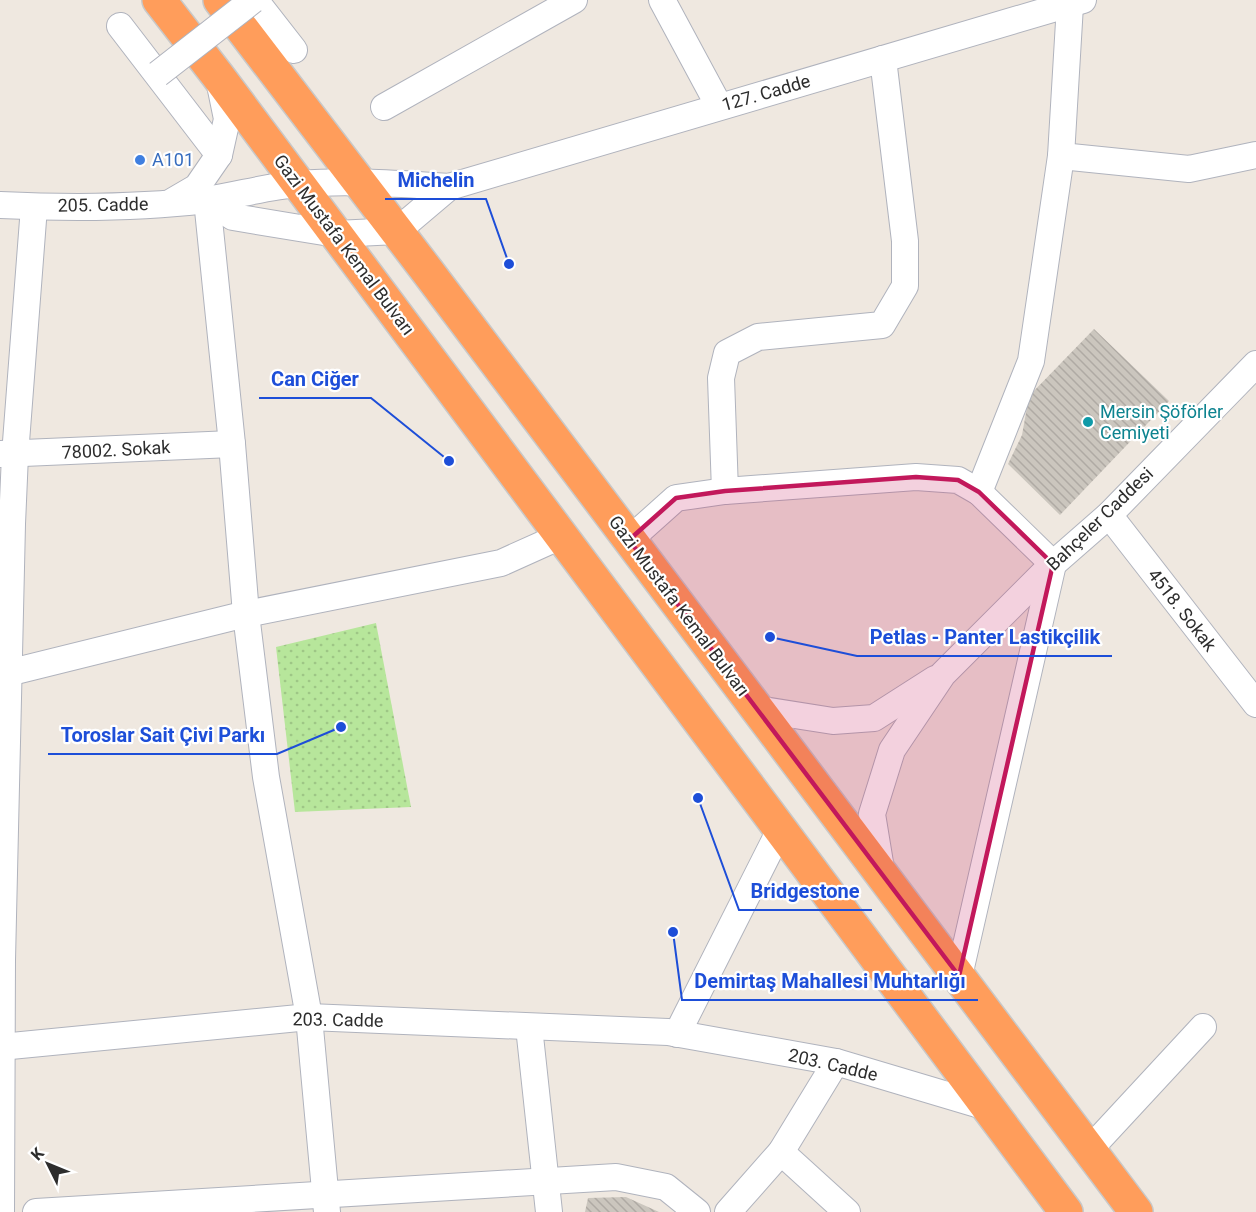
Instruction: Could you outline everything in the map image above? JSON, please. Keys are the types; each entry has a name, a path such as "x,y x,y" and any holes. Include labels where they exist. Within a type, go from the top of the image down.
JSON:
{"highway":[{"name":"Gazi Mustafa Kemal Bulvarı","path":"159,0 1066,1212"},
{"name":"Gazi Mustafa Kemal Bulvarı","path":"220,0 397,231 1136,1212"}],"street":[{"path":"158,74 254,0 294,50"},
{"path":"384,107 574,0"},
{"path":"662,0 719,106"},
{"path":"979,492 1031,361 1061,156 1076,2"},
{"name":"127. Cadde","path":"449,187 1076,2"},
{"path":"120,26 219,154"},
{"path":"725,491 721,378 727,352 758,337 882,325 905,286 905,241 883,59"},
{"path":"168,204 197,186 219,154 227,119 218,76"},
{"path":"1061,156 1190,169 1256,155"},
{"name":"205. Cadde","path":"0,206 168,204 207,200 298,184 359,182 449,187"},
{"path":"207,200 233,217 336,234 397,231 449,187"},
{"path":"207,200 232,444 246,614 266,777 309,1017 327,1203"},
{"path":"1,1212 4,675 8,454 34,207"},
{"name":"Bahçeler Caddesi","path":"943,674 1053,564 1109,515 1256,364"},
{"name":"78002. Sokak","path":"8,454 232,444"},
{"path":"629,540 676,498 725,491 916,477 958,480 979,492 1053,564 958,976"},
{"name":"4518. Sokak","path":"1109,515 1256,704"},
{"path":"4,675 246,614 501,563 561,536"},
{"path":"757,710 833,721 874,718 943,674"},
{"path":"882,875 872,814 892,750 943,674"},
{"path":"677,1034 780,830"},
{"name":"203. Cadde","path":"1,1047 309,1017 677,1034 836,1062 987,1107"},
{"path":"529,1027 549,1212"},
{"path":"1089,1150 1203,1027"},
{"path":"728,1212 781,1152 836,1062"},
{"path":"781,1152 847,1212"},
{"path":"36,1212 327,1203 616,1177 666,1187 697,1212"}],"highlighted area":[{"path":"916,477 958,480 979,492 1053,564 959,976 629,540 676,498 725,491"}],"green space":[{"path":"376,623 411,807 295,812 276,647"}],"building":[{"name":"Mersin Şöförler Cemiyeti","path":"1094,329 1169,401 1060,515 1008,464 1022,435 1029,396"},
{"path":"626,1197 659,1212 585,1212 588,1198"}],"place":[{"name":"A101","path":"140,160"},
{"name":"Michelin","path":"509,264"},
{"name":"Mersin Şöförler Cemiyeti","path":"1088,422"},
{"name":"Can Ciğer","path":"449,461"},
{"name":"Petlas - Panter Lastikçilik","path":"770,637"},
{"name":"Toroslar Sait Çivi Parkı","path":"341,727"},
{"name":"Bridgestone","path":"698,798"},
{"name":"Demirtaş Mahallesi Muhtarlığı","path":"673,932"}]}
